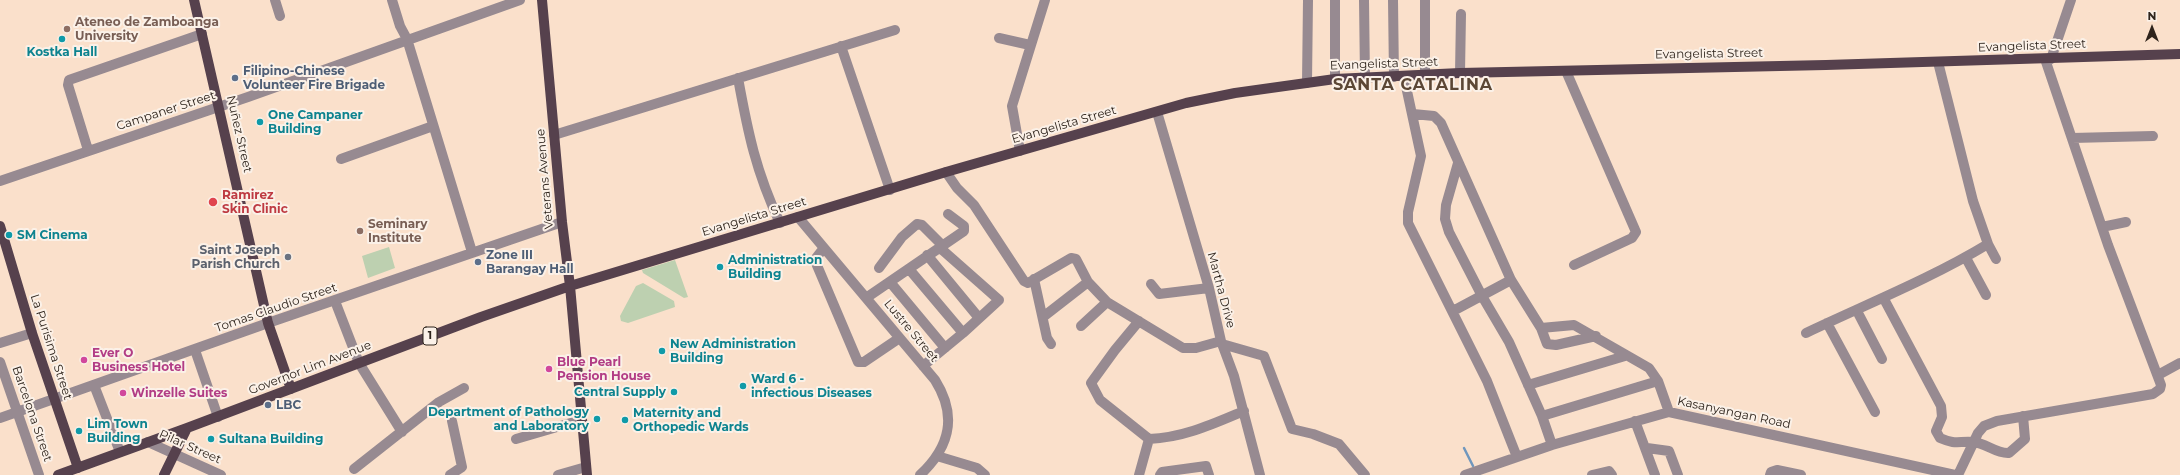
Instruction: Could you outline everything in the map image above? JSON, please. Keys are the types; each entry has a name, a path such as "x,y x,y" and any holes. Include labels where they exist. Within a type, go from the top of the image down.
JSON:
{"main road":[{"name":"Nuñez Street","path":"194,0 220,106 268,323 291,389"},
{"name":"Veterans Avenue","path":"542,0 562,222 570,286 586,471"},
{"name":"Evangelista Street","path":"570,286 946,172 1157,112 1235,93 1335,78 1425,76 1460,73 1938,62 2180,54"},
{"name":"La Purisima Street","path":"0,226 32,333 79,471"},
{"name":"Governor Lim Avenue","path":"58,475 79,471 120,452 218,417 481,317 570,286"},
{"path":"164,475 187,428"}],"street":[{"path":"275,0 280,16"},
{"path":"392,0 400,26 407,40 472,252"},
{"name":"Campaner Street","path":"0,181 220,106 520,0"},
{"path":"1020,151 1012,106 1045,0"},
{"path":"1307,83 1308,0"},
{"path":"1335,0 1335,78"},
{"path":"1364,0 1365,78"},
{"path":"1393,0 1399,77 1413,114 1421,156 1408,212 1408,223 1487,381 1517,457"},
{"path":"1425,0 1425,76"},
{"path":"1956,475 1984,426 1997,421 2023,416 2152,394 2160,389 2161,385 2144,343 2102,227 2072,138 2048,59 2071,0"},
{"path":"1460,73 1461,14"},
{"path":"554,135 895,30"},
{"path":"88,150 68,86 69,80 202,34"},
{"path":"999,38 1030,45"},
{"path":"841,46 890,190"},
{"path":"1938,62 1973,201 1988,244 1996,259"},
{"path":"1566,71 1636,232 1632,238 1574,265"},
{"path":"738,78 756,164 767,196 780,223"},
{"name":"Martha Drive","path":"1157,112 1209,288 1222,342 1244,411 1260,475"},
{"path":"1413,114 1434,116 1438,118 1511,280 1550,345 1596,336"},
{"path":"341,159 433,126"},
{"path":"2072,138 2153,136"},
{"path":"1458,163 1446,205 1445,219 1449,232 1482,296 1509,342 1542,416 1552,445"},
{"path":"946,172 957,188 974,205 1024,280 1028,283 1071,258 1076,259 1088,282 1106,302 1183,348 1196,348 1222,342 1264,356 1292,428 1339,444 1364,475"},
{"path":"866,298 964,229 964,226 948,214"},
{"name":"Lustre Street","path":"798,217 940,389 948,408 947,434 937,456 920,475"},
{"name":"Tomas Claudio Street","path":"0,418 268,323 562,222"},
{"path":"2102,227 2126,222"},
{"path":"879,268 902,237 917,224 922,225 940,246 998,297 998,302 922,366"},
{"path":"1806,333 1884,299 1966,258 1988,244"},
{"path":"823,249 816,258 816,262 858,362 864,362 898,339"},
{"path":"927,256 979,318"},
{"path":"1966,258 1986,295"},
{"path":"909,269 963,333"},
{"path":"1034,279 1047,338 1051,344"},
{"path":"1453,311 1511,280"},
{"path":"890,282 945,348"},
{"path":"1043,317 1088,282"},
{"path":"1151,284 1159,294 1209,288"},
{"path":"1884,299 1941,406 1942,417 1937,428 1940,438 1956,444 1974,442 2004,454 2014,451 2025,439 2023,416"},
{"path":"335,301 360,363 402,432"},
{"path":"1081,326 1106,302"},
{"path":"1857,311 1882,359"},
{"path":"1139,321 1115,350 1091,383 1100,400 1149,439 1165,439 1184,435 1244,411"},
{"path":"1827,323 1875,412"},
{"path":"1541,328 1574,325 1596,336 1625,356 1648,368 1658,381 1669,412"},
{"path":"0,343 32,333"},
{"path":"195,350 218,417"},
{"path":"1528,385 1625,356"},
{"name":"Barcelona Street","path":"0,362 39,475"},
{"path":"2158,375 2180,363"},
{"path":"1542,416 1658,381"},
{"path":"94,385 120,452"},
{"path":"354,469 439,402 464,388"},
{"name":"Kasanyangan Road","path":"1465,475 1484,472 1517,457 1552,445 1669,412 1719,424 1886,458 1956,475"},
{"path":"516,439 581,420"},
{"path":"450,475 463,471 452,421"},
{"path":"1635,421 1647,448 1655,475"},
{"path":"1139,475 1149,439"},
{"name":"Pilar Street","path":"148,442 220,475"},
{"path":"1647,448 1669,451 1678,475"},
{"path":"937,456 977,468 984,475"},
{"path":"1160,475 1162,472 1185,472 1208,466 1209,475"},
{"path":"1770,475 1771,472 1777,470 1801,475"},
{"path":"558,475 586,471"},
{"path":"1592,475 1603,471 1609,471 1612,475"}],"green space":[{"path":"389,247 395,268 368,278 362,256"},
{"path":"675,260 688,297 684,298 643,273 642,270"},
{"path":"643,283 674,301 675,307 628,323 621,321 620,316 636,286"}],"waterway":[{"path":"1464,448 1473,466"}],"place":[{"name":"Ateneo de Zamboanga University","path":"67,29"},
{"name":"Kostka Hall","path":"62,39"},
{"name":"Filipino-Chinese Volunteer Fire Brigade","path":"235,78"},
{"name":"One Campaner Building","path":"260,122"},
{"name":"Ramirez Skin Clinic","path":"213,202"},
{"name":"Seminary Institute","path":"360,231"},
{"name":"SM Cinema","path":"9,235"},
{"name":"Saint Joseph Parish Church","path":"288,257"},
{"name":"Zone III Barangay Hall","path":"478,262"},
{"name":"Administration Building","path":"720,267"},
{"name":"New Administration Building","path":"662,351"},
{"name":"Ever O Business Hotel","path":"84,360"},
{"name":"Blue Pearl Pension House","path":"549,369"},
{"name":"Ward 6 - infectious Diseases","path":"743,386"},
{"name":"Central Supply","path":"674,392"},
{"name":"Winzelle Suites","path":"123,393"},
{"name":"LBC","path":"268,405"},
{"name":"Department of Pathology and Laboratory","path":"597,419"},
{"name":"Maternity and Orthopedic Wards","path":"625,420"},
{"name":"Lim Town Building","path":"79,431"},
{"name":"Sultana Building","path":"211,439"}],"district":[{"name":"SANTA CATALINA","path":"1413,85"}]}
